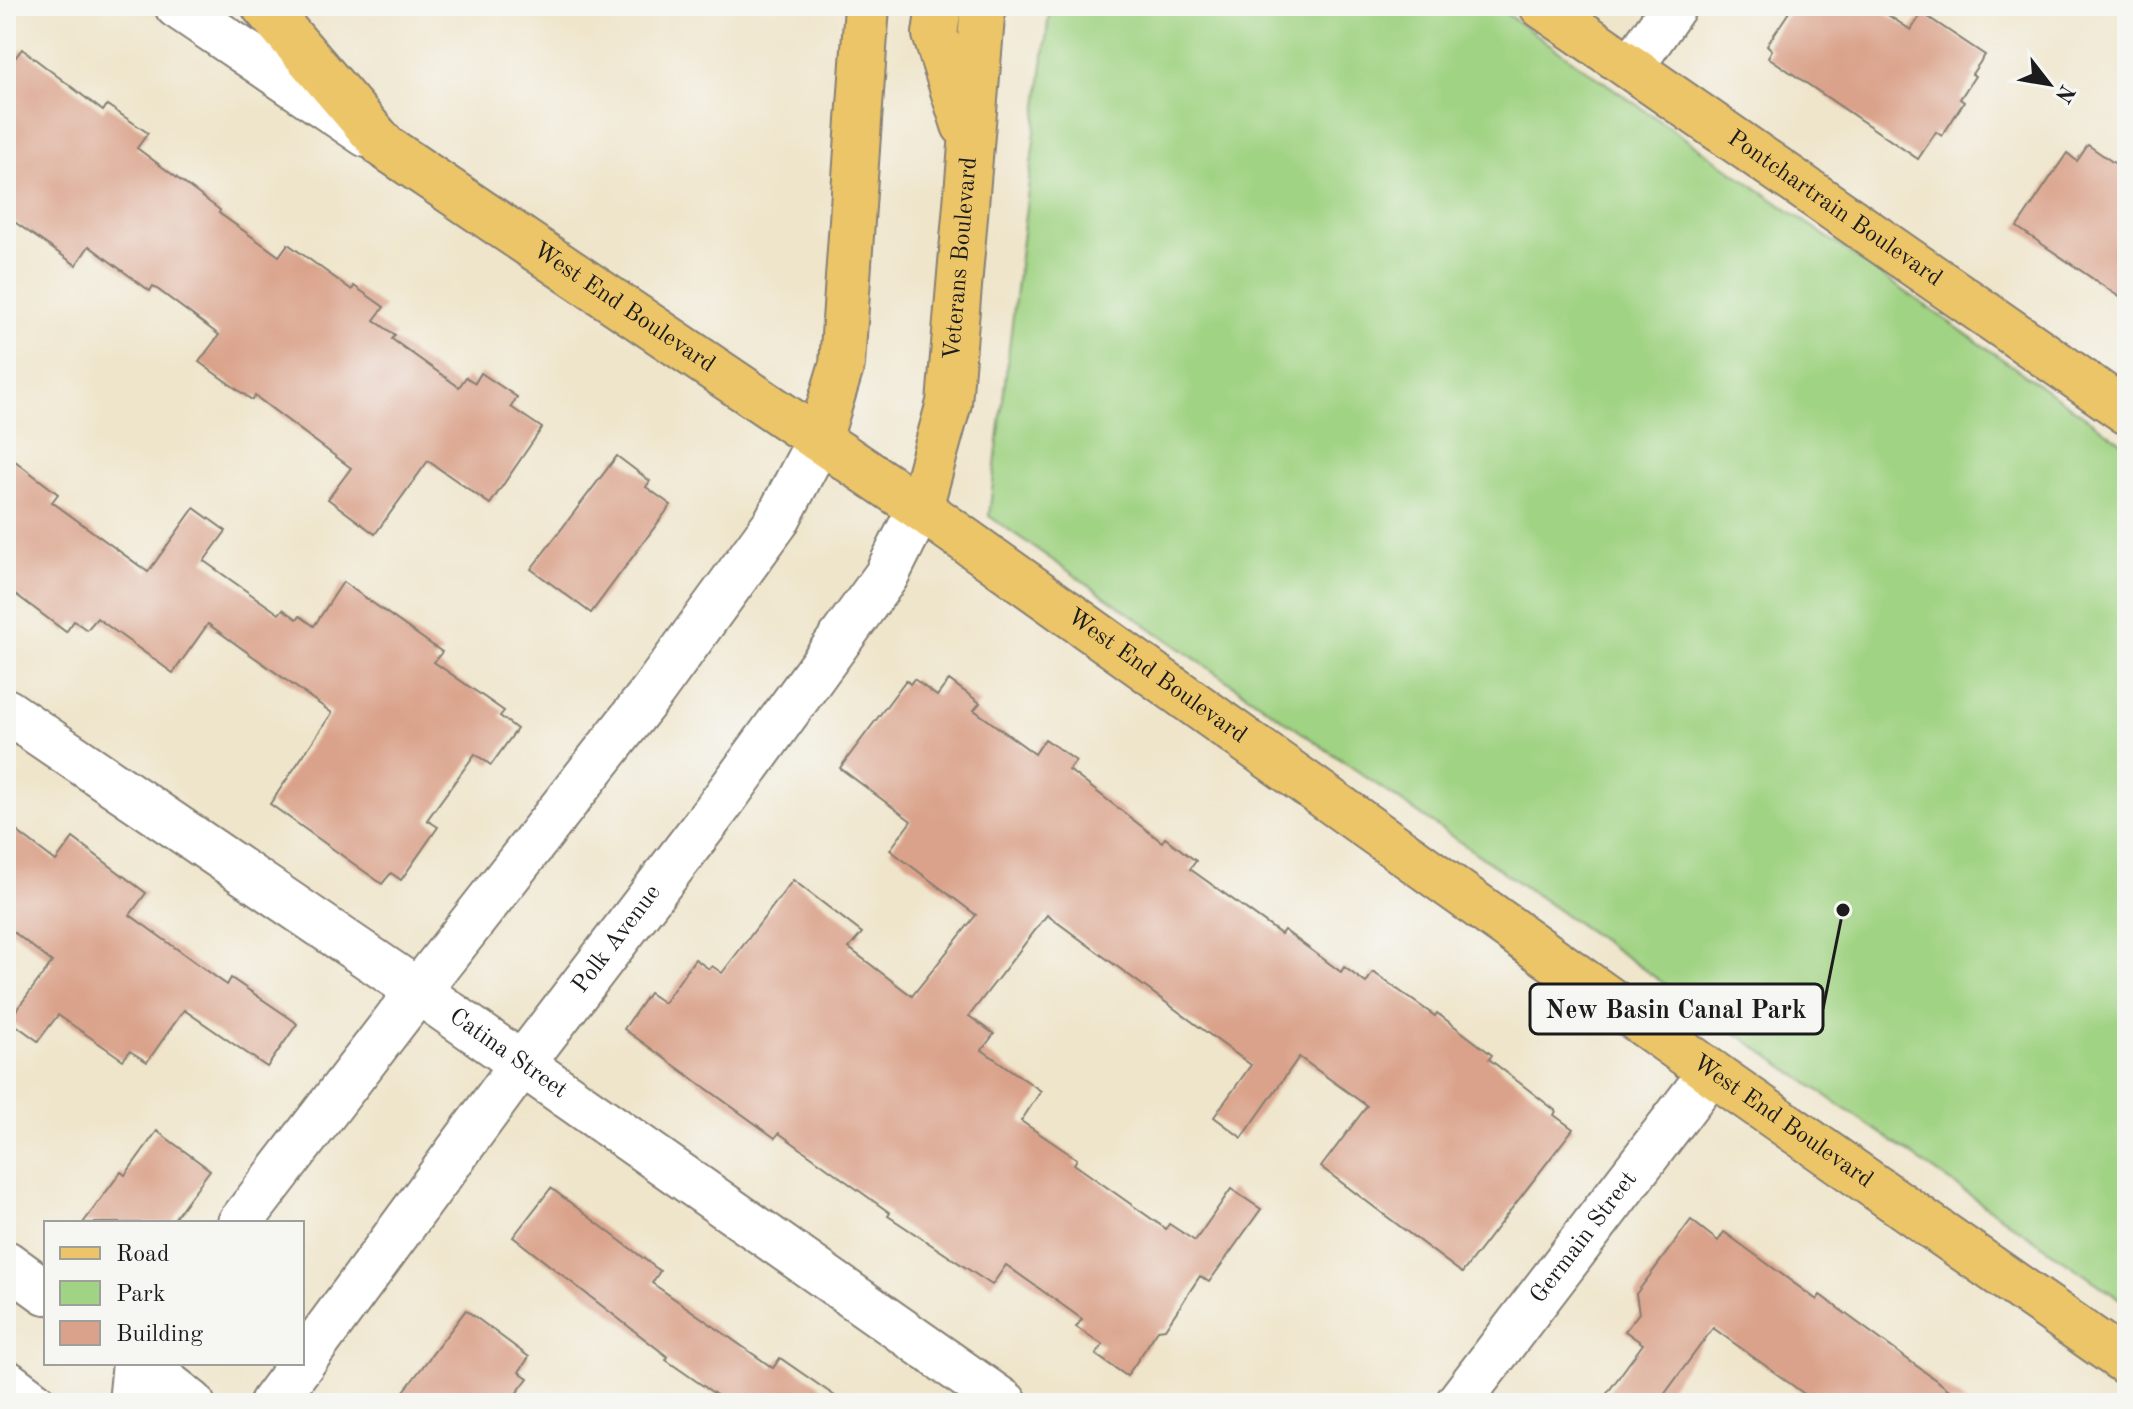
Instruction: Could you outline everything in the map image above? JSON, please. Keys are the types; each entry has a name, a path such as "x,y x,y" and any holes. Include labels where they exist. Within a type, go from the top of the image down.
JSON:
{"main road":[{"path":"264,6 385,147"},
{"path":"819,440 842,364 867,6"},
{"path":"939,6 935,34 971,146"},
{"name":"Veterans Boulevard","path":"920,508 949,403 983,6"},
{"name":"Pontchartrain Boulevard","path":"1542,6 2127,412"},
{"name":"West End Boulevard","path":"385,147 920,508 1711,1072 2127,1363"}],"street":[{"name":"West End Boulevard","path":"177,6 385,147"},
{"path":"1632,66 1674,6"},
{"path":"242,1221 653,691 776,522 819,440"},
{"name":"Polk Avenue","path":"304,1360 522,1064 716,810 886,576 920,508"},
{"name":"Catina Street","path":"6,711 418,991 1005,1403"},
{"name":"Germain Street","path":"1458,1403 1711,1072"},
{"path":"131,1403 138,1365"},
{"path":"141,1365 192,1403"},
{"name":"Polk Avenue","path":"272,1403 300,1365"},
{"path":"6,1382 34,1403"}],"green space":[{"path":"1050,6 1495,6 2127,446 2127,1304 989,516"}],"building":[{"path":"1793,6 1874,6 1911,30 1922,13 1985,55 1960,99 1964,102 1942,136 1936,132 1918,159 1768,57 1772,50 1767,45"},
{"path":"22,49 103,111 107,105 148,133 137,148 279,256 288,244 352,290 354,286 384,307 374,320 395,335 392,339 459,387 466,377 475,383 481,373 517,397 511,407 542,428 490,504 428,461 375,534 328,499 351,468 255,396 252,400 199,362 219,335 153,286 150,291 89,246 76,265 6,216 6,70"},
{"path":"2088,145 2127,172 2127,302 2017,227 2067,153 2077,161"},
{"path":"6,454 58,494 52,502 148,572 194,508 226,531 204,561 279,614 283,609 314,626 343,582 442,652 434,662 504,711 500,716 517,729 491,765 475,754 427,820 438,827 401,880 391,873 382,884 270,804 332,713 208,624 173,673 97,618 87,630 74,621 66,632 6,587"},
{"path":"617,456 650,481 646,487 671,505 591,613 531,569"},
{"path":"914,679 937,696 949,680 980,703 974,710 1035,754 1045,739 1076,761 1069,770 1162,842 1165,838 1196,861 1190,869 1281,934 1284,930 1341,972 1344,967 1366,983 1373,972 1435,1016 1437,1013 1492,1055 1489,1059 1556,1111 1554,1115 1573,1129 1462,1273 1321,1167 1367,1106 1299,1057 1242,1138 1214,1117 1251,1065 1047,915 969,1016 994,1034 982,1050 1041,1091 1021,1121 1077,1159 1074,1164 1166,1229 1169,1224 1195,1241 1231,1189 1261,1209 1209,1282 1200,1276 1165,1329 1158,1330 1127,1376 1096,1355 1103,1345 1076,1327 1082,1319 1006,1265 992,1285 888,1216 890,1213 779,1133 775,1138 624,1029 649,993 664,1003 695,959 709,969 712,966 722,973 793,880 862,933 849,948 912,996 976,915 890,850 911,821 840,768 906,680 910,684"},
{"path":"6,823 56,861 73,838 146,893 130,915 227,985 231,978 294,1021 297,1024 267,1067 184,1010 147,1062 130,1051 123,1060 58,1015 38,1041 9,1020 52,962 6,926"},
{"path":"157,1131 210,1170 172,1221 84,1221 121,1172 125,1175"},
{"path":"551,1188 660,1271 652,1283 773,1368 780,1358 845,1403 728,1403 666,1360 668,1357 513,1237"},
{"path":"1691,1220 1718,1241 1724,1232 1817,1300 1820,1295 1967,1403 1817,1403 1713,1328 1658,1403 1600,1403 1643,1344 1625,1331 1639,1313 1636,1294"},
{"path":"466,1310 529,1357 519,1372 528,1378 509,1403 395,1403"}],"place":[{"name":"New Basin Canal Park","path":"1843,910"}]}
